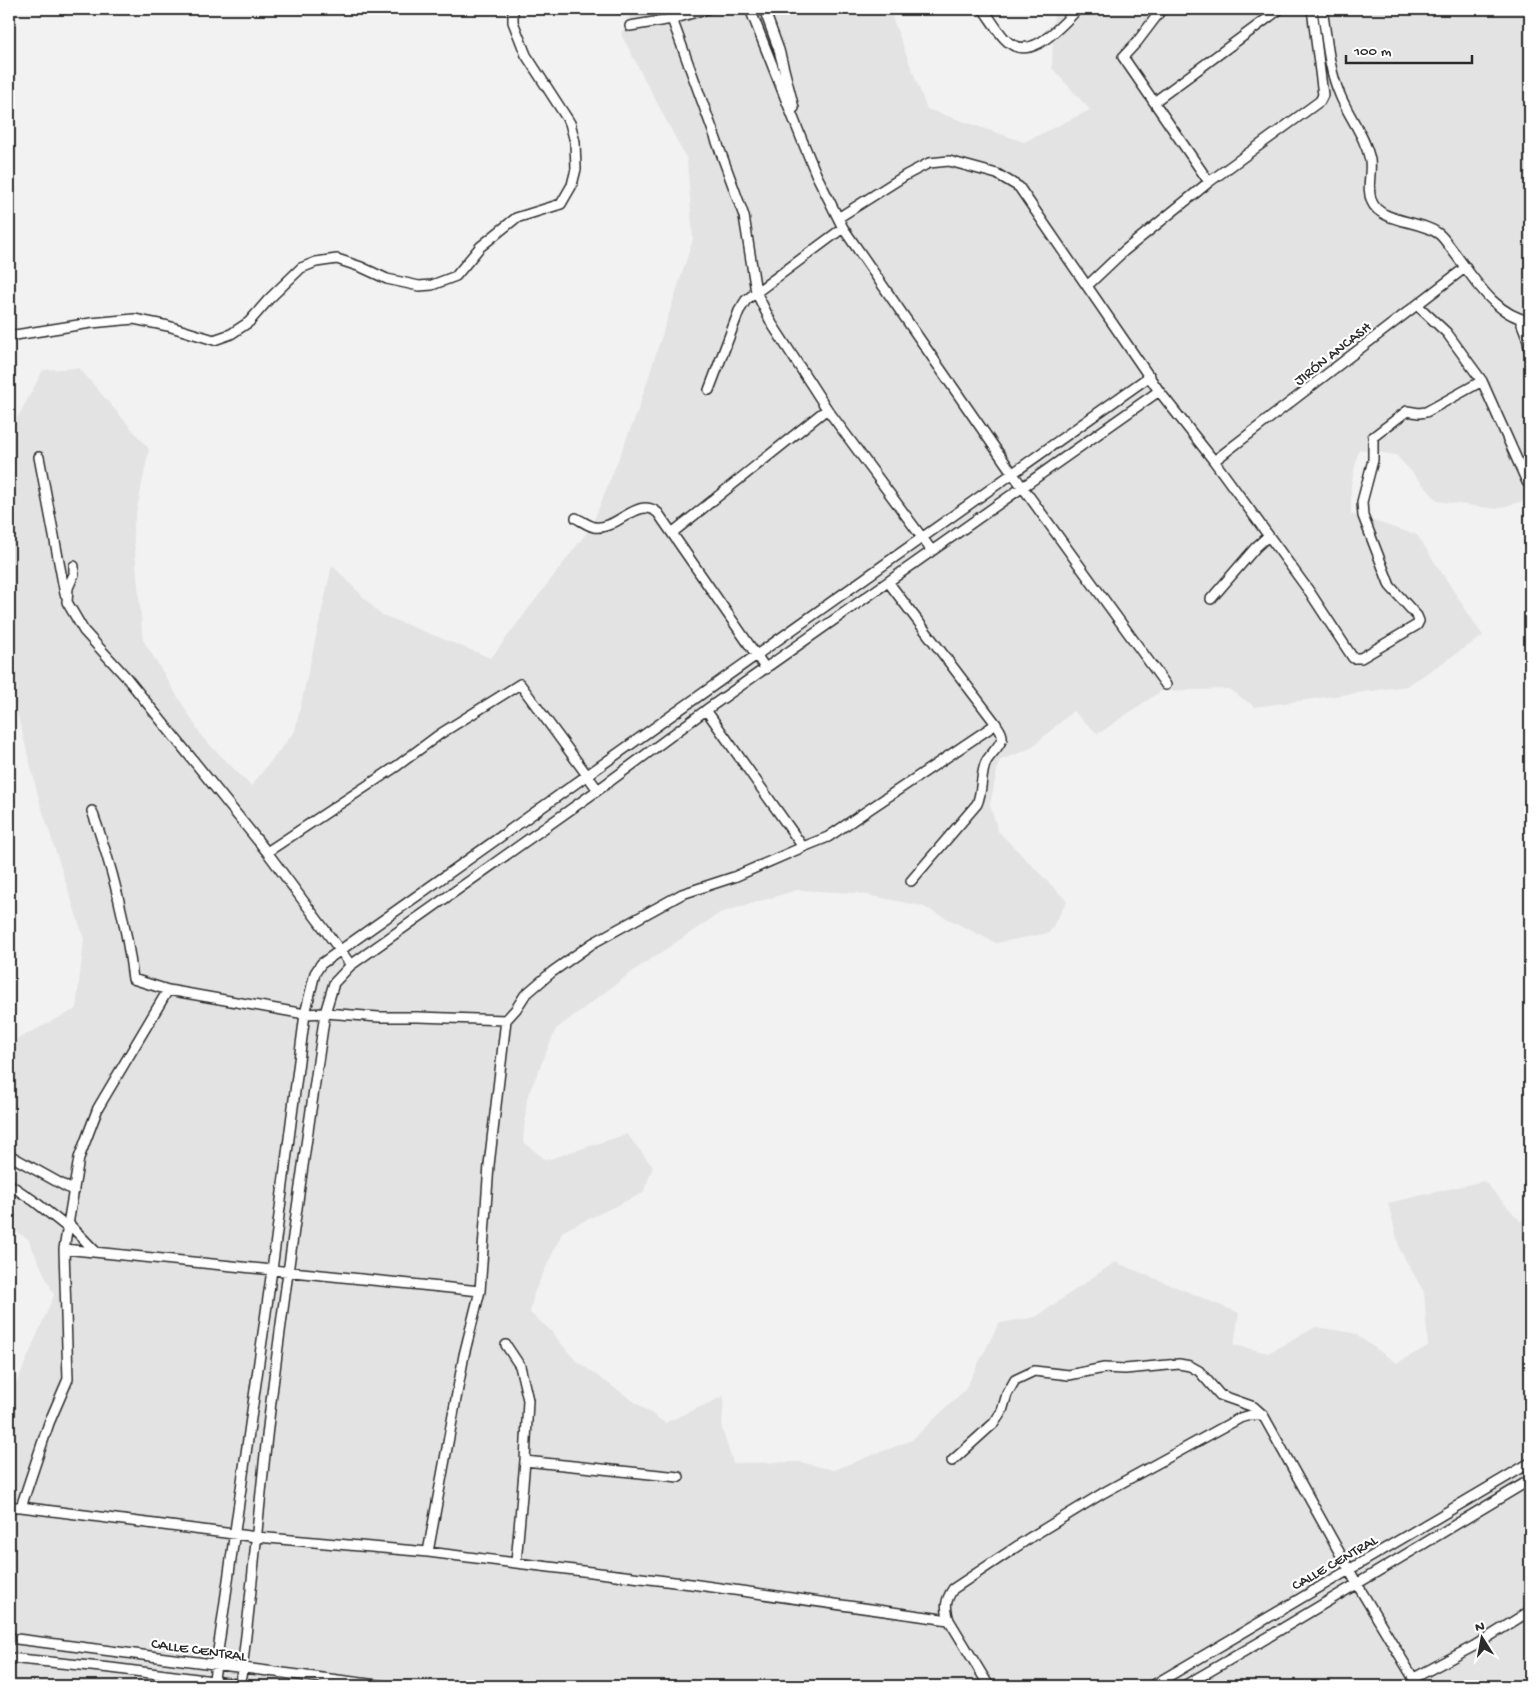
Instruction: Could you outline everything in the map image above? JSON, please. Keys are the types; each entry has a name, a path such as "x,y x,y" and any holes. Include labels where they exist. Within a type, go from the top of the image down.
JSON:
{"street":[{"path":"9,336 91,323 134,319 168,326 214,340 231,334 249,322 301,268 316,262 336,260 361,267 388,279 418,286 432,285 456,276 480,247 516,218 561,204 572,185 576,169 575,142 570,123 526,55 513,22 513,9"},
{"path":"630,26 672,20 707,9"},
{"path":"750,9 807,152 843,228 1013,474 1166,685"},
{"path":"764,9 778,50 807,152"},
{"path":"983,9 1004,39 1014,46 1026,48 1041,44 1078,9"},
{"path":"1162,9 1123,57 1209,182"},
{"path":"1154,102 1280,9"},
{"path":"1087,286 1124,251 1209,182 1320,101 1323,95 1312,9"},
{"path":"1322,9 1333,74 1339,94 1364,142 1370,162 1371,201 1378,211 1394,218 1425,226 1440,234 1488,296 1502,310 1520,319 1530,321"},
{"path":"672,20 744,216 756,292 772,324 827,409 932,551"},
{"path":"838,218 906,175 930,163 949,161 997,174 1018,187 1150,376 1311,594 1354,658 1361,658 1417,625 1419,621 1417,616 1390,586 1362,516 1362,502 1373,460 1373,437 1407,411 1426,412 1482,381"},
{"path":"709,390 739,311 746,300 843,228"},
{"name":"JIRÓN ANCASH","path":"1214,461 1466,267"},
{"path":"1417,305 1447,334 1482,381 1527,482"},
{"path":"1520,319 1530,350"},
{"path":"213,1684 236,1534 305,1014 314,973 321,964 1150,376"},
{"path":"240,1685 270,1413 288,1271 324,1013 334,983 351,965 598,790 706,710 889,583 1160,390"},
{"path":"672,533 827,409"},
{"path":"39,457 67,602 84,631 126,677 267,852 351,965"},
{"path":"576,518 595,527 602,526 647,507 652,508 658,513 766,669"},
{"path":"1211,599 1256,547 1268,536"},
{"path":"67,602 68,588 74,574 74,566"},
{"path":"889,583 996,724 1002,738 987,761 983,773 981,795 976,804 911,882"},
{"path":"267,852 396,766 440,734 520,684 598,790"},
{"path":"706,710 803,847"},
{"path":"428,1552 464,1355 480,1291 489,1166 506,1020 525,995 552,972 593,943 682,894 734,877 828,837 996,724"},
{"path":"92,811 116,886 122,912 132,979 168,990 305,1014 324,1013 379,1017 506,1020"},
{"path":"21,1507 49,1423 68,1379 64,1249 79,1158 98,1108 168,990"},
{"path":"9,1155 74,1191"},
{"path":"9,1184 68,1226 96,1252"},
{"path":"64,1249 480,1291"},
{"path":"506,1345 520,1366 528,1400 525,1461 516,1562"},
{"path":"952,1461 994,1423 1002,1411 1011,1385 1015,1380 1034,1371 1069,1375 1104,1368 1125,1369 1179,1364 1190,1366 1199,1371 1220,1395 1254,1407 1263,1415 1357,1584 1416,1682 1530,1611"},
{"path":"988,1686 945,1608 946,1599 953,1589 1030,1537 1103,1493 1240,1418 1251,1415 1263,1415"},
{"path":"525,1461 679,1477"},
{"name":"CALLE CENTRAL","path":"1152,1686 1530,1463"},
{"name":"CALLE CENTRAL","path":"1184,1686 1530,1480"},
{"path":"9,1507 257,1537 516,1562 950,1620"},
{"name":"CALLE CENTRAL","path":"9,1638 385,1686"},
{"path":"111,1668 113,1652"},
{"name":"CALLE CENTRAL","path":"9,1658 111,1668 213,1684 252,1686"}],"shaded area":[{"path":"633,9 889,9 927,109 1024,142 1090,110 1052,68 1054,9 1530,9 1530,499 1496,509 1438,501 1396,455 1359,449 1351,485 1351,514 1417,535 1483,636 1407,686 1255,707 1229,689 1161,691 1098,734 1073,711 1031,748 999,761 990,805 998,831 1067,901 1049,933 996,943 922,906 857,893 797,890 720,913 636,969 556,1029 527,1098 523,1142 546,1160 627,1134 653,1167 643,1193 563,1231 534,1293 530,1313 549,1329 576,1361 665,1423 724,1396 722,1429 733,1463 799,1462 834,1470 912,1440 965,1390 999,1323 1036,1317 1115,1262 1239,1313 1234,1345 1268,1353 1316,1327 1353,1333 1397,1363 1428,1346 1424,1292 1400,1250 1388,1203 1484,1181 1520,1221 1530,1215 1530,1686 9,1686 9,1384 17,1382 54,1295 28,1239 9,1227 9,1043 76,1009 84,939 40,803 9,681 9,434 43,370 79,368 149,449 133,529 143,640 203,738 251,786 295,731 332,565 380,614 491,658 591,527 637,413 693,239 687,160 621,34"}]}
